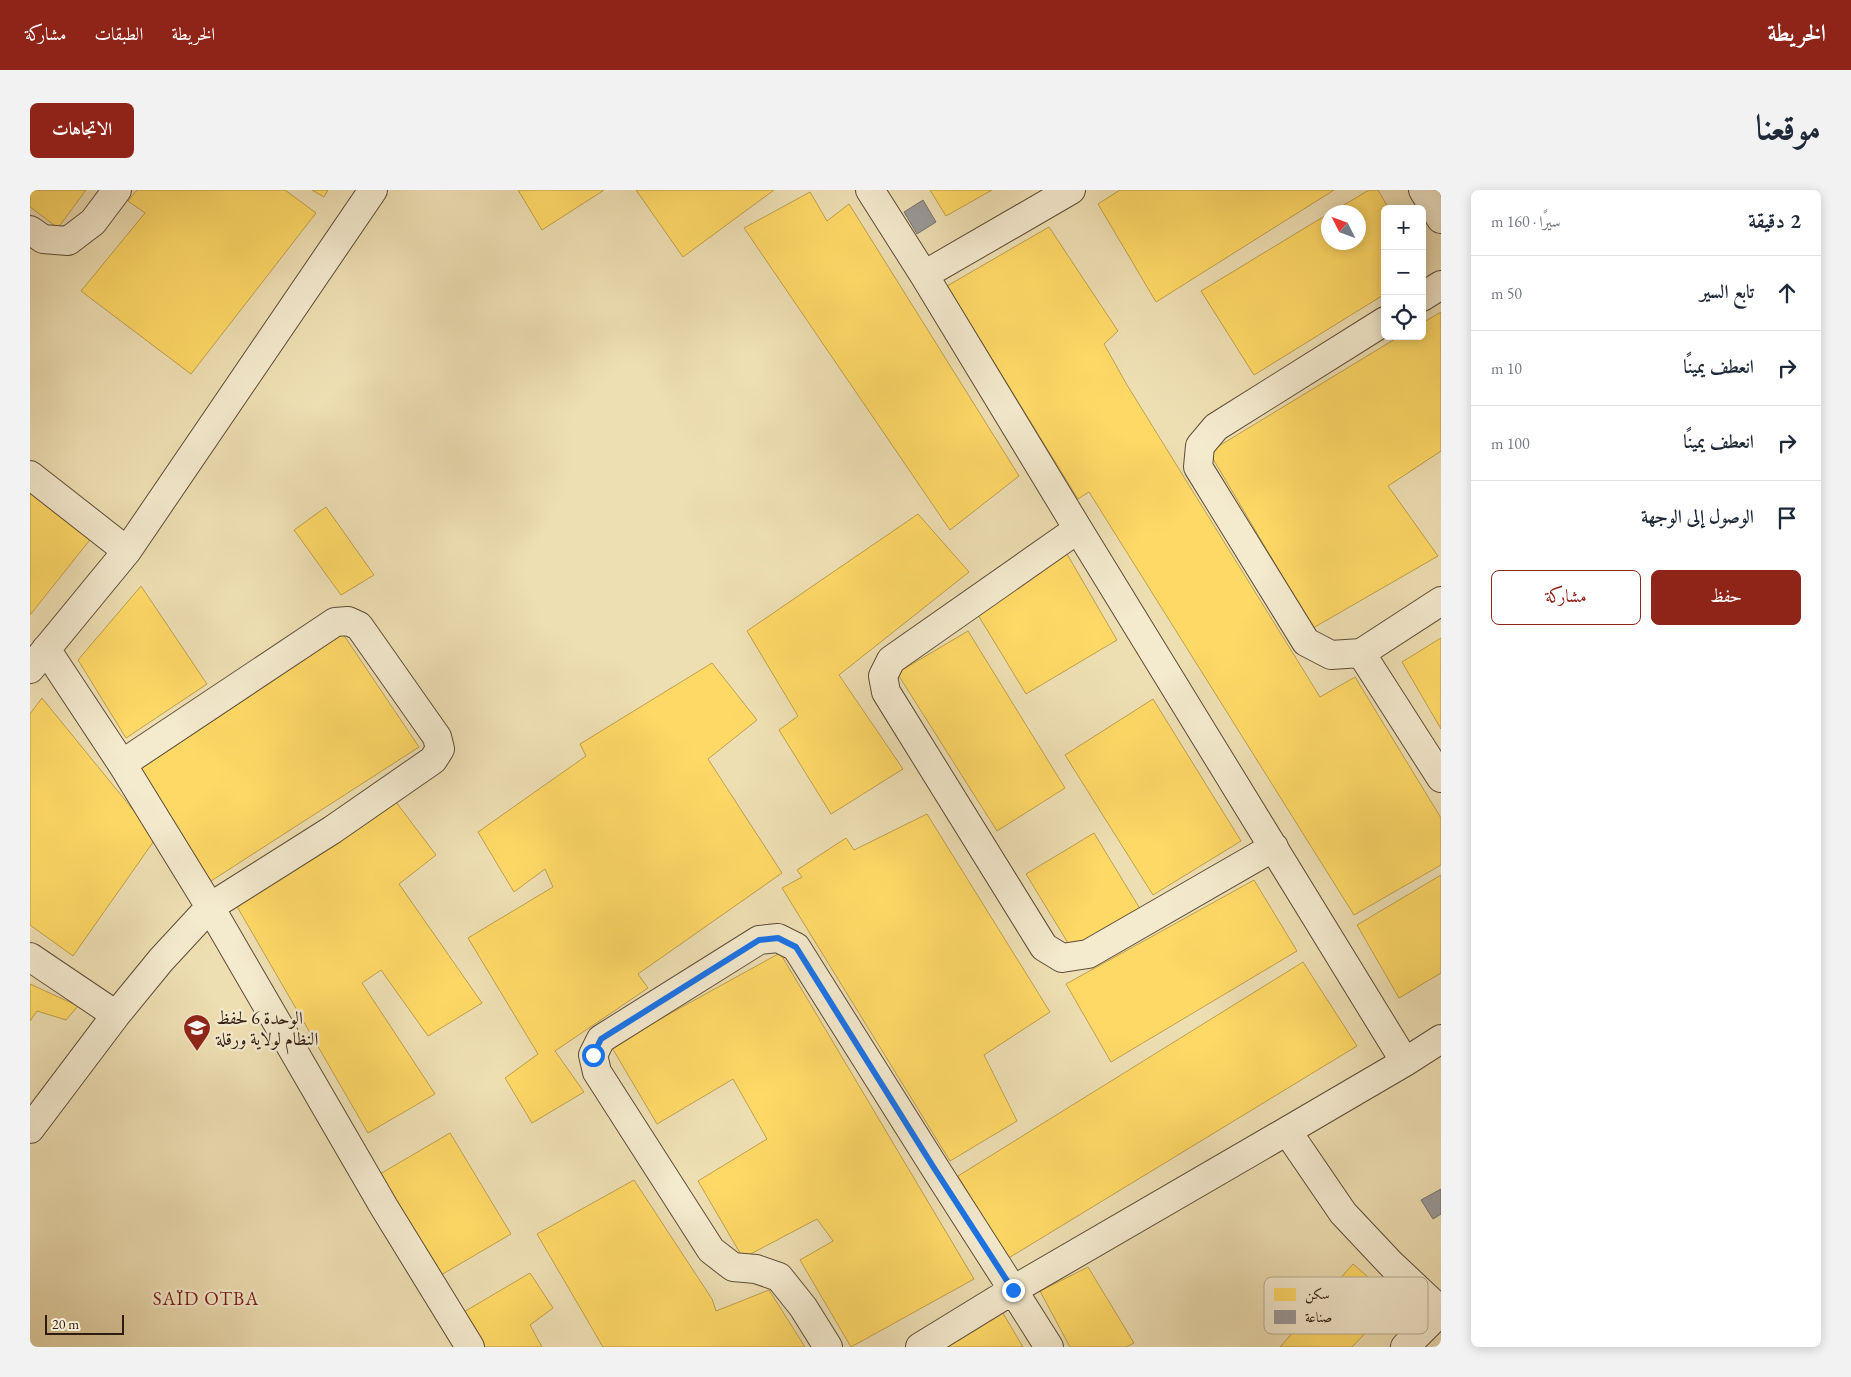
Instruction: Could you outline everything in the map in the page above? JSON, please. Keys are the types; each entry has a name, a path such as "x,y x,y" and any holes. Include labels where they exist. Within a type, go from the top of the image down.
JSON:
{"street":[{"path":"30,230 43,239 68,242 92,222 116,190"},
{"path":"373,190 127,551 38,659 122,764 210,907 384,1207 470,1347"},
{"path":"870,190 924,275 1405,1062"},
{"path":"924,275 1070,190"},
{"path":"1423,190 1441,219"},
{"path":"1425,295 1441,285"},
{"path":"1381,324 1216,427 1200,446 1198,466 1306,642 1331,655 1361,653 1441,601"},
{"path":"30,476 127,551"},
{"path":"1078,529 891,660 883,676 886,692 1044,947 1062,958 1088,954 1274,848"},
{"path":"30,1129 116,1015 161,960 210,907 332,830 433,760 440,749 438,737 359,626 348,622 335,622 122,764"},
{"path":"1361,653 1437,762"},
{"path":"828,1347 803,1307 778,1277 756,1269 733,1267 711,1250 597,1072 593,1055 601,1039 759,940 778,938 796,947 934,1168 1049,1347"},
{"path":"30,957 116,1015"},
{"path":"920,1347 1013,1290 1405,1062 1441,1038"},
{"path":"1287,1131 1343,1213 1404,1277"},
{"path":"1428,1299 1441,1311 1428,1324"},
{"path":"1405,1347 1418,1334"}],"building: سكن":[{"path":"30,190 86,190 58,228 30,207"},
{"path":"137,190 285,190 316,213 191,374 81,291 145,213 128,201"},
{"path":"312,190 328,190 324,197"},
{"path":"518,190 604,190 542,230"},
{"path":"636,190 774,190 683,257"},
{"path":"930,190 992,190 946,216"},
{"path":"1120,190 1334,190 1156,302 1098,204"},
{"path":"1369,190 1378,190 1387,205 1381,205 1381,296 1254,375 1201,291 1321,218 1321,250 1366,250 1366,205 1344,205"},
{"path":"810,192 827,221 849,204 1019,476 950,530 744,228"},
{"path":"1049,227 1118,331 1104,344 1127,385 1320,697 1355,677 1441,818 1441,865 1354,915 1089,492 1078,499 947,286"},
{"path":"1441,312 1441,451 1388,486 1438,556 1313,628 1209,452 1393,340 1426,340 1426,321"},
{"path":"30,485 93,536 30,615"},
{"path":"326,507 374,575 341,595 294,530"},
{"path":"918,514 969,572 839,675 903,769 831,814 779,730 798,716 747,631"},
{"path":"1064,549 1117,640 1026,694 975,610"},
{"path":"141,586 207,684 126,738 78,660"},
{"path":"968,631 1065,788 997,831 897,673"},
{"path":"343,634 419,747 211,881 139,770"},
{"path":"1441,638 1441,729 1402,662"},
{"path":"712,663 757,720 708,759 782,873 638,974 648,988 555,1051 584,1092 532,1123 505,1078 538,1054 468,938 553,887 545,869 514,892 478,832 586,756 580,744"},
{"path":"42,698 156,838 73,956 30,925 30,714"},
{"path":"1153,699 1241,841 1153,895 1065,755"},
{"path":"396,802 436,855 399,884 482,1003 428,1036 381,970 362,983 435,1094 368,1133 235,903"},
{"path":"927,814 1050,1012 984,1055 1017,1121 950,1161 782,888 802,877 797,870 846,838 854,850"},
{"path":"1094,833 1142,912 1071,948 1026,874"},
{"path":"1441,875 1441,973 1399,998 1357,925"},
{"path":"1254,880 1297,951 1111,1062 1066,984"},
{"path":"780,953 974,1279 851,1347 800,1260 833,1241 817,1219 743,1258 698,1181 767,1139 733,1079 657,1124 611,1046"},
{"path":"1303,962 1357,1046 1007,1259 958,1176"},
{"path":"30,984 78,1006 66,1020 37,1011 30,1021"},
{"path":"450,1133 511,1234 441,1275 380,1174"},
{"path":"634,1180 712,1299 716,1311 769,1290 805,1347 603,1347 537,1234"},
{"path":"1353,1264 1368,1277 1342,1277"},
{"path":"1088,1267 1134,1343 1126,1347 1070,1347 1040,1291"},
{"path":"530,1273 553,1308 530,1325 542,1347 484,1347 462,1313"},
{"path":"1001,1310 1023,1347 939,1347"},
{"path":"1291,1334 1364,1334 1352,1347 1280,1347"}],"building: صناعة":[{"path":"923,200 936,222 917,234 904,212"},
{"path":"1441,1189 1441,1214 1433,1219 1421,1200"}],"place":[{"name":"الوحدة 6 لحفظ النظام لولاية ورقلة","path":"197,1052"}],"district":[{"name":"SAÏD OTBA","path":"206,1298"}],"route":[{"path":"593,1055 601,1039 759,940 778,938 796,947 934,1168 1013,1290"}]}
